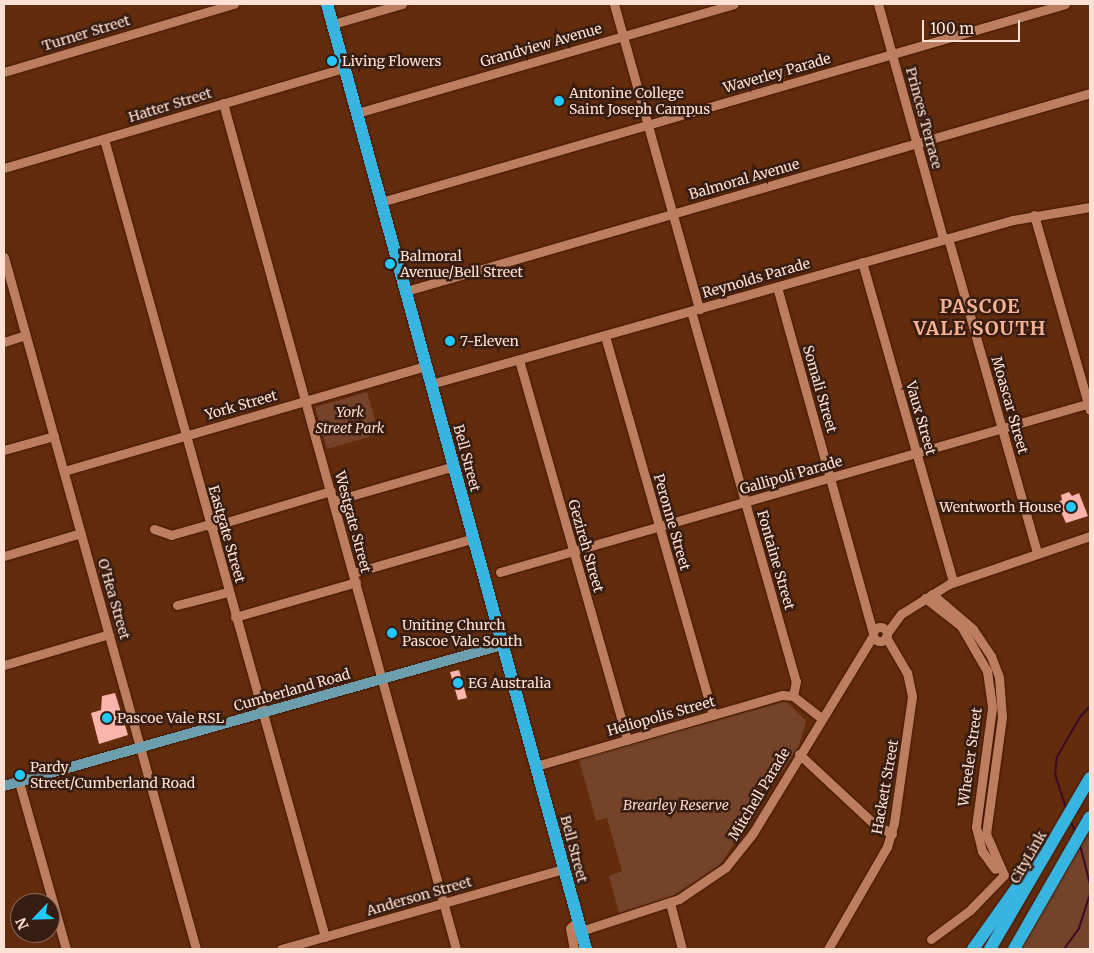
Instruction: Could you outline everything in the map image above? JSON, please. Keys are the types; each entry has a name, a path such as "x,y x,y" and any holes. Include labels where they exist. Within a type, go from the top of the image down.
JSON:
{"highway":[{"name":"Bell Street","path":"327,4 586,949"},
{"name":"CityLink","path":"990,949 1058,836 1090,778"},
{"path":"1014,949 1090,817"},
{"path":"973,949 1018,882 1058,836"}],"main road":[{"name":"Cumberland Road","path":"4,786 502,645"}],"street":[{"name":"Turner Street","path":"4,72 234,4"},
{"path":"333,24 402,4"},
{"name":"Fontaine Street","path":"614,4 672,214 745,502 796,681 793,696"},
{"name":"Grandview Avenue","path":"357,113 734,4"},
{"name":"Princes Terrace","path":"878,4 946,239"},
{"name":"Waverley Parade","path":"381,202 1065,4"},
{"name":"Hatter Street","path":"4,168 344,68"},
{"name":"Balmoral Avenue","path":"406,291 1090,92"},
{"name":"Westgate Street","path":"223,103 456,949"},
{"name":"Eastgate Street","path":"104,138 228,592 325,937"},
{"name":"Reynolds Parade","path":"431,384 1034,215 1090,207"},
{"path":"1034,215 1090,406"},
{"name":"Moascar Street","path":"946,239 1003,429 1037,552"},
{"name":"O'Hea Street","path":"4,257 196,949"},
{"name":"Vaux Street","path":"862,262 954,582"},
{"name":"Somali Street","path":"776,287 870,614 880,634"},
{"path":"4,342 25,335"},
{"name":"Peronne Street","path":"605,336 713,715"},
{"name":"Gezireh Street","path":"518,360 627,740"},
{"name":"York Street","path":"64,471 426,366"},
{"name":"Gallipoli Parade","path":"500,572 917,453 1090,406"},
{"path":"4,450 54,436"},
{"path":"333,502 454,466"},
{"path":"154,529 171,534 330,492"},
{"path":"4,556 81,533"},
{"name":"Mitchell Parade","path":"580,926 670,903 705,884 737,855 820,718 867,648 893,622 928,596 954,582 1037,552 1090,536"},
{"path":"235,617 474,538"},
{"path":"177,605 228,592"},
{"name":"Wheeler Street","path":"928,596 962,626 987,671 992,708 976,827 982,851 1003,876 970,910 931,939"},
{"path":"4,665 109,634"},
{"name":"Hackett Street","path":"828,949 892,834 912,704 907,673 880,634"},
{"path":"793,696 820,718"},
{"name":"Heliopolis Street","path":"536,766 713,715 793,696"},
{"path":"799,754 873,823 892,834"},
{"path":"19,782 66,949"},
{"name":"Anderson Street","path":"282,949 564,869"},
{"path":"670,903 682,949"},
{"name":"Bell Street","path":"574,949 570,928 580,926"}],"green space":[{"name":"York Street Park","path":"367,392 379,434 327,449 315,407"},
{"name":"Brearley Reserve","path":"786,701 806,721 799,746 720,865 673,896 619,913 609,876 622,871 607,818 596,821 579,759"},
{"path":"1090,831 1090,949 1019,949"}],"building":[{"name":"Wentworth House","path":"1069,492 1072,496 1079,493 1088,516 1066,523 1057,503 1062,500 1061,495"},
{"name":"EG Australia","path":"459,670 467,698 458,700 450,672"},
{"name":"Pascoe Vale RSL","path":"115,693 128,735 99,744 91,713 101,710 102,696"}],"waterway":[{"path":"1066,808 1055,775 1057,757 1080,717 1090,706"},
{"path":"1071,822 1075,831"},
{"path":"1080,845 1090,884"},
{"path":"1064,949 1079,928 1090,895"}],"place":[{"name":"Living Flowers","path":"332,61"},
{"name":"Antonine College Saint Joseph Campus","path":"559,101"},
{"name":"Balmoral Avenue/Bell Street","path":"390,264"},
{"name":"7-Eleven","path":"450,341"},
{"name":"Wentworth House","path":"1071,507"},
{"name":"Uniting Church Pascoe Vale South","path":"392,633"},
{"name":"EG Australia","path":"458,683"},
{"name":"Pascoe Vale RSL","path":"107,718"},
{"name":"Pardy Street/Cumberland Road","path":"20,775"}],"district":[{"name":"PASCOE VALE SOUTH","path":"980,318"}]}
